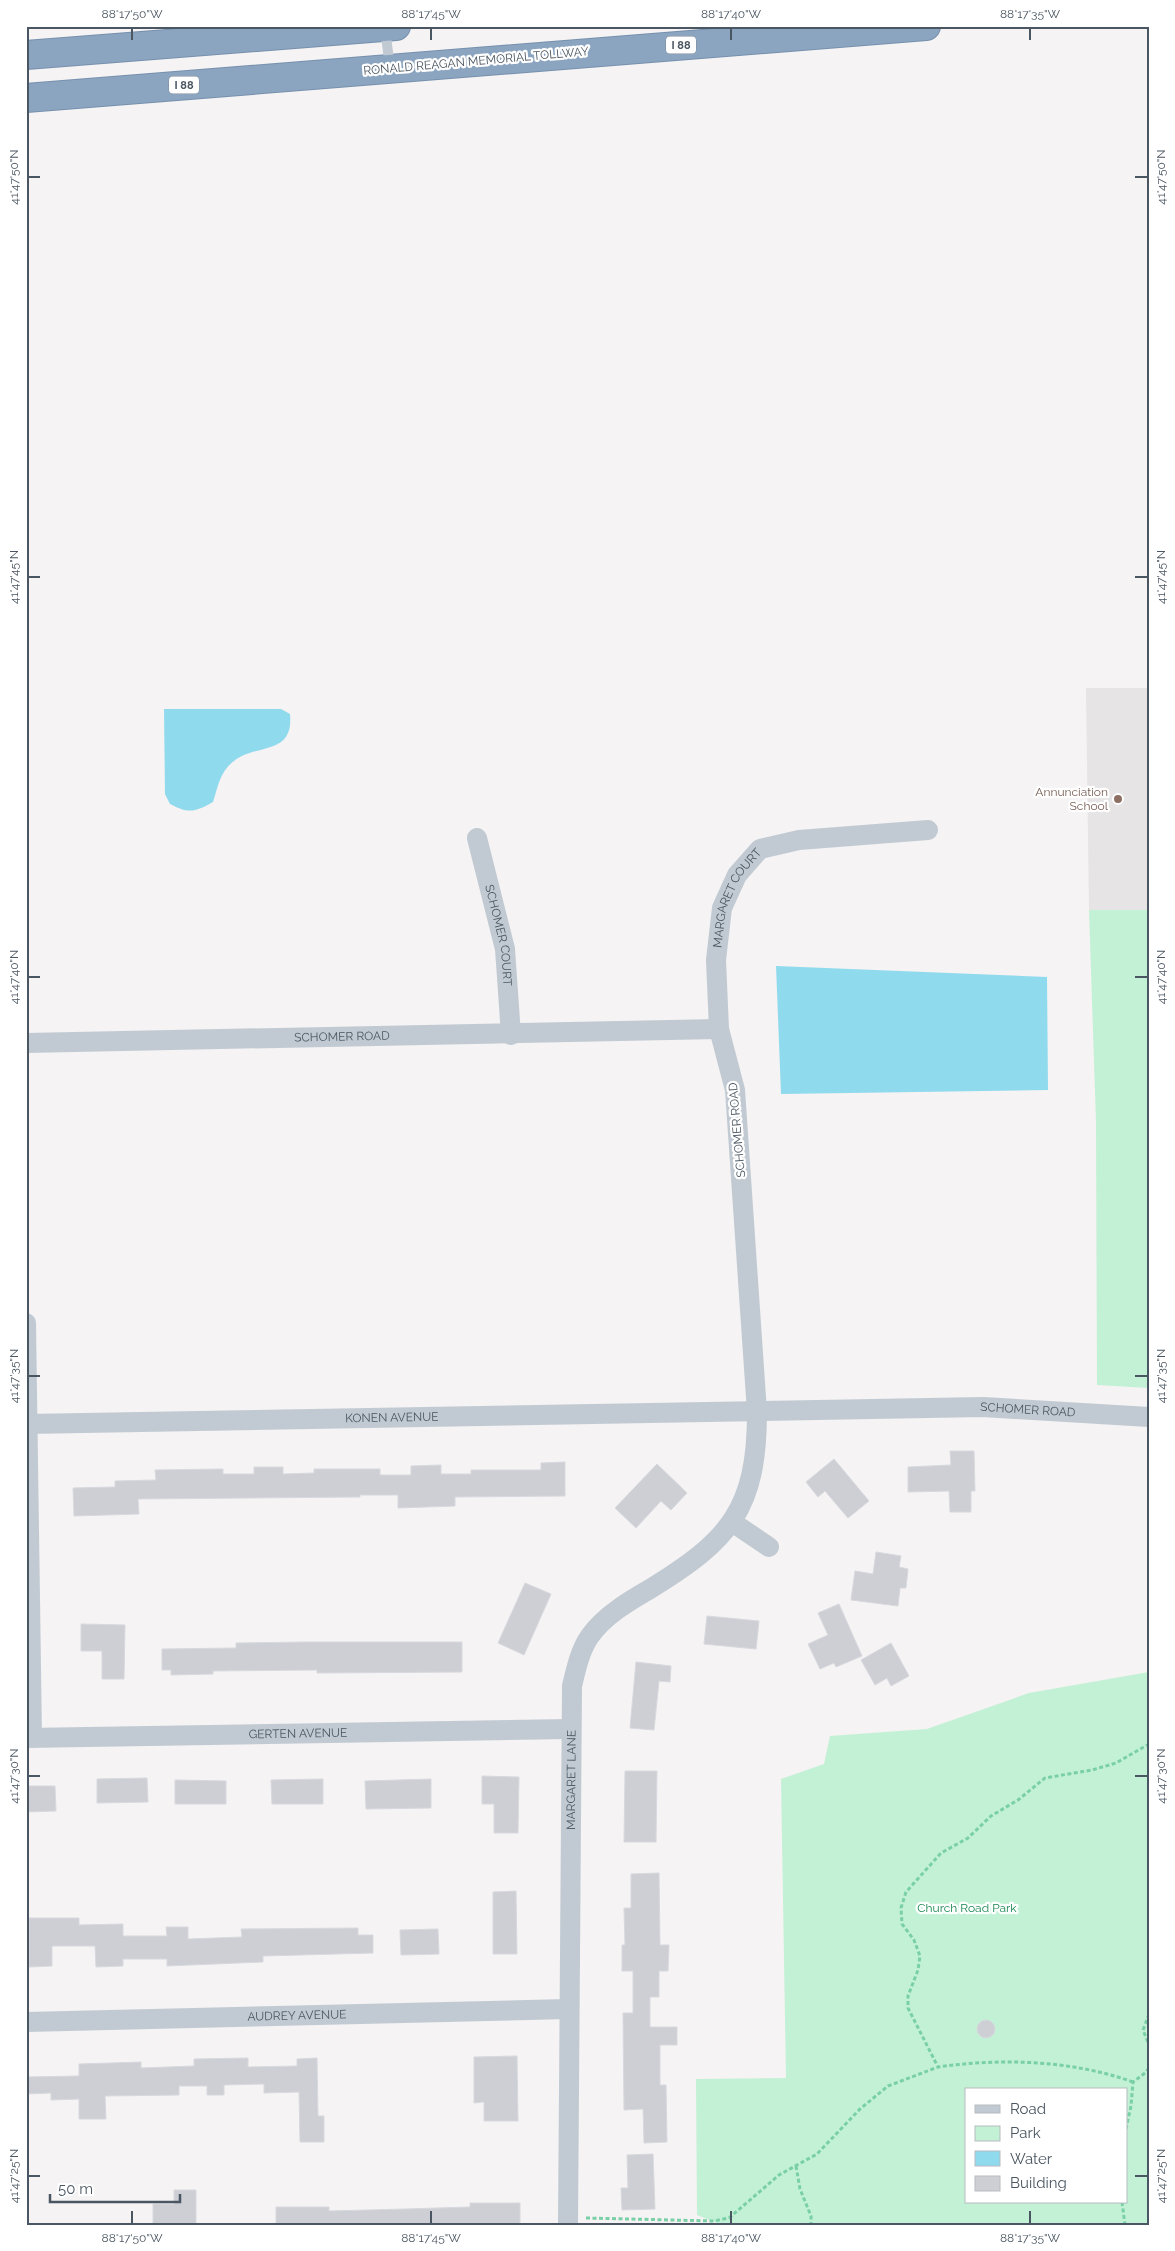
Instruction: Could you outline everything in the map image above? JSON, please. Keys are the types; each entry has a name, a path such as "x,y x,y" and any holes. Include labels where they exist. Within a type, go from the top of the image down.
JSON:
{"highway":[{"name":"RONALD REAGAN MEMORIAL TOLLWAY","path":"26,98 926,26"},
{"path":"26,55 391,27"}],"street":[{"name":"MARGARET COURT","path":"719,1029 716,960 722,908 736,875 760,849 799,840 928,830"},
{"name":"SCHOMER COURT","path":"477,838 505,949 511,1035"},
{"name":"SCHOMER ROAD","path":"26,1043 511,1035 719,1029 735,1090 757,1412 983,1407 1149,1417"},
{"path":"26,1323 29,1738"},
{"name":"KONEN AVENUE","path":"27,1424 757,1412"},
{"name":"MARGARET LANE","path":"568,2222 570,1729 572,1686 580,1655 590,1635 624,1605 690,1564 715,1543 732,1522 742,1506 752,1477 757,1446 757,1412"},
{"path":"732,1522 769,1547"},
{"name":"GERTEN AVENUE","path":"29,1738 570,1729"},
{"name":"AUDREY AVENUE","path":"26,2022 568,2009"}],"lane":[{"path":"390,68 391,27"}],"path":[{"path":"938,2067 908,2008 908,1996 918,1970 920,1956 914,1940 902,1924 901,1908 906,1892 941,1853 968,1838 991,1816 1018,1800 1045,1778 1092,1770 1116,1763 1149,1744"},
{"path":"1149,2014 1143,2030 1149,2045"},
{"path":"568,2222 714,2221 729,2218 758,2192 817,2154 860,2109 888,2086 938,2067 992,2062 1037,2064 1102,2071 1132,2082"},
{"path":"1132,2082 1149,2068"},
{"path":"1128,2120 1131,2106 1132,2082"},
{"path":"796,2166 800,2189 811,2216 812,2225"},
{"path":"1122,2204 1126,2225"}],"shaded area":[{"name":"Annunciation School","path":"1086,688 1149,688 1149,910 1089,910"}],"green space":[{"path":"1089,910 1149,910 1149,1388 1097,1385 1096,1122"},
{"name":"Church Road Park","path":"1149,1672 1149,2225 722,2225 697,2215 696,2079 786,2078 781,1779 824,1764 830,1736 927,1729 1029,1693"}],"water":[{"path":"164,709 281,709 290,714 290,727 286,737 280,743 243,756 229,765 220,780 213,802 196,810 187,810 170,804 165,794"},
{"path":"776,966 1047,977 1048,1090 781,1094"}],"building":[{"path":"950,1451 974,1451 975,1491 971,1491 971,1512 950,1512 949,1491 908,1492 908,1467 951,1465"},
{"path":"834,1459 869,1501 848,1518 825,1491 818,1497 806,1482"},
{"path":"565,1462 565,1496 455,1497 455,1506 398,1508 398,1495 138,1499 139,1514 74,1516 73,1488 115,1487 115,1481 156,1480 155,1470 223,1469 223,1474 254,1474 254,1467 283,1467 283,1474 314,1473 314,1469 380,1469 380,1475 411,1475 411,1466 441,1465 441,1474 471,1474 471,1470 541,1470 541,1463"},
{"path":"657,1464 687,1493 671,1510 661,1501 636,1528 615,1508"},
{"path":"876,1552 901,1556 899,1567 908,1569 906,1588 900,1588 898,1606 851,1600 855,1571 873,1574"},
{"path":"525,1583 551,1594 524,1655 498,1643"},
{"path":"839,1604 862,1656 836,1667 834,1663 820,1669 808,1644 828,1635 818,1613"},
{"path":"707,1616 759,1621 756,1649 704,1644"},
{"path":"81,1624 125,1625 124,1679 102,1679 102,1651 81,1651"},
{"path":"462,1642 462,1672 317,1673 317,1670 213,1671 213,1674 171,1675 171,1670 162,1670 162,1649 236,1648 236,1643"},
{"path":"891,1643 909,1676 891,1686 887,1678 875,1685 861,1660"},
{"path":"636,1662 671,1666 670,1682 659,1681 654,1730 630,1728"},
{"path":"625,1771 657,1771 656,1842 624,1842"},
{"path":"482,1776 519,1777 518,1833 494,1833 494,1804 482,1804"},
{"path":"147,1778 148,1802 97,1803 97,1779"},
{"path":"323,1779 323,1804 272,1804 271,1780"},
{"path":"431,1779 431,1808 366,1809 365,1781"},
{"path":"175,1780 226,1781 226,1804 175,1804"},
{"path":"26,1786 55,1786 56,1811 26,1812"},
{"path":"659,1873 660,1945 669,1945 668,1971 659,1971 659,1997 650,1997 650,2027 677,2027 677,2045 660,2045 660,2085 666,2085 667,2142 644,2143 643,2109 624,2110 623,2013 633,2013 633,1971 622,1971 622,1945 625,1945 624,1908 631,1908 631,1874"},
{"path":"516,1891 517,1954 493,1954 493,1892"},
{"path":"29,1918 79,1918 79,1925 123,1924 123,1936 167,1936 166,1927 188,1927 188,1939 242,1937 241,1929 358,1928 358,1935 373,1935 373,1953 263,1956 263,1962 167,1966 167,1959 123,1959 123,1966 96,1967 95,1946 52,1946 52,1966 29,1967"},
{"path":"438,1929 439,1954 401,1955 400,1930"},
{"path":"986,2020 992,2023 995,2029 992,2035 986,2038 980,2035 977,2029 980,2023"},
{"path":"517,2056 518,2121 484,2121 484,2102 474,2103 474,2057"},
{"path":"248,2058 248,2067 297,2066 297,2059 317,2058 318,2116 324,2116 324,2142 300,2142 299,2092 264,2093 264,2084 224,2085 224,2095 207,2095 207,2086 179,2086 179,2095 105,2096 106,2119 79,2119 79,2099 51,2100 51,2093 26,2094 26,2077 79,2076 79,2064 141,2062 141,2068 194,2066 194,2059"},
{"path":"653,2154 655,2209 622,2210 621,2188 628,2188 627,2155"},
{"path":"174,2190 196,2190 196,2225 153,2225 153,2204 174,2204"},
{"path":"470,2203 520,2203 520,2225 276,2225 276,2207 329,2207 329,2211 470,2207"}],"place":[{"name":"Annunciation School","path":"1118,799"}]}
